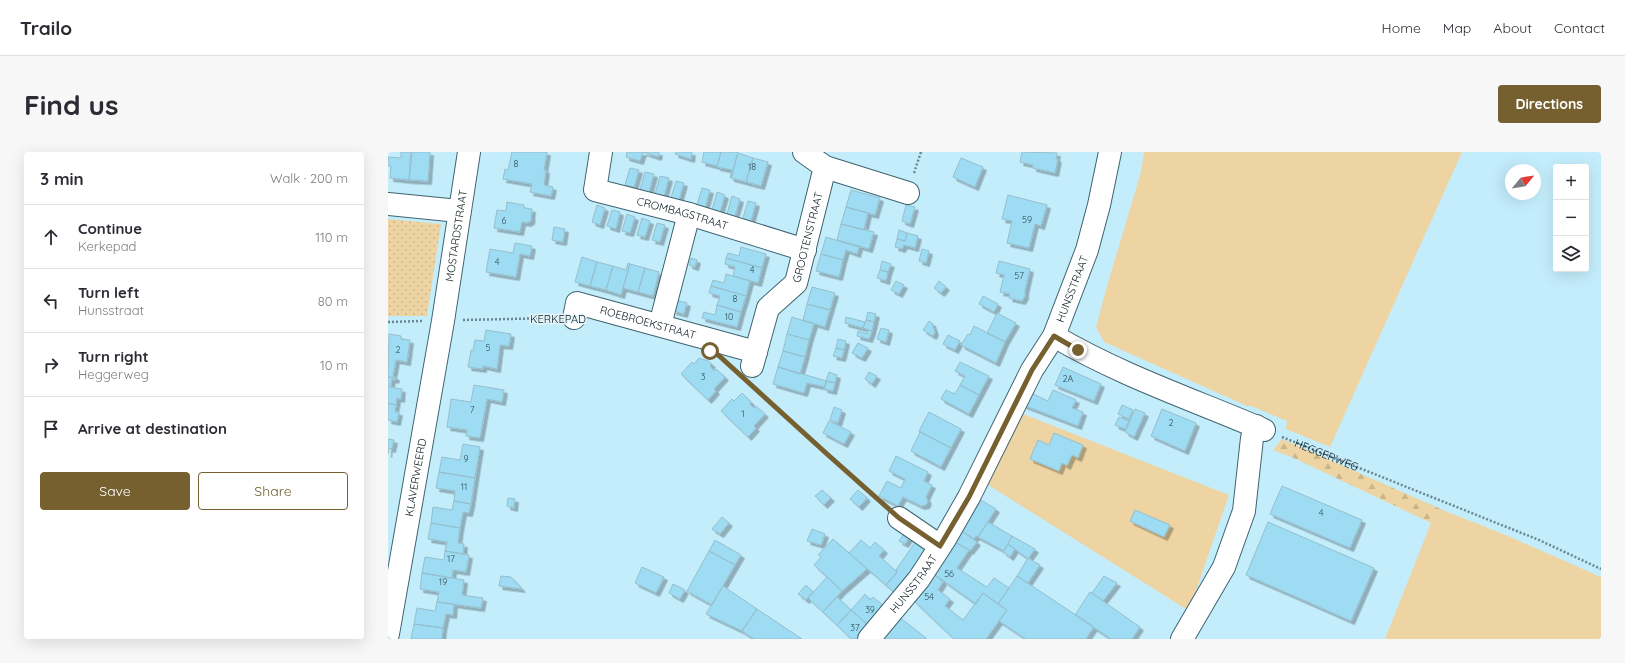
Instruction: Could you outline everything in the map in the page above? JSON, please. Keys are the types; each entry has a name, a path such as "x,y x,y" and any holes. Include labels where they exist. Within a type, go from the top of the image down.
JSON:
{"street":[{"name":"MOSTARDSTRAAT","path":"443,321 469,152"},
{"name":"CROMBAGSTRAAT","path":"601,152 595,190 689,214 805,250"},
{"path":"804,152 826,167 908,193"},
{"name":"HUNSSTRAAT","path":"869,639 918,579 940,546 969,497 1032,370 1054,336 1087,250 1110,152"},
{"name":"GROOTENSTRAAT","path":"751,367 768,308 796,283 826,167"},
{"path":"388,204 459,211"},
{"path":"660,325 689,214"},
{"name":"ROEBROEKSTRAAT","path":"574,318 577,303 660,325 751,367"},
{"name":"KLAVERWEERD","path":"388,634 443,321"},
{"path":"1054,336 1078,350 1119,370 1260,428 1252,438 1244,511 1224,567 1182,639"},
{"path":"899,518 940,546"}],"path":[{"name":"KERKEPAD","path":"388,322 574,318"},
{"path":"751,367 899,518"},
{"name":"HEGGERWEG","path":"1260,428 1539,540 1601,569"}],"green space":[{"path":"1144,152 1462,152 1330,447 1286,429 1287,421 1251,406 1247,406 1104,342 1096,327 1141,172"},
{"path":"388,219 441,224 427,316 388,316"},
{"path":"1023,414 1229,495 1189,611 985,483"},
{"path":"1282,439 1443,510 1431,523 1296,459 1273,450"},
{"path":"1443,510 1508,536 1601,577 1601,639 1385,639 1431,523"}],"building":[{"path":"401,152 411,152 409,180 390,178 391,166 388,166 388,157 401,158"},
{"path":"412,152 430,152 428,181 409,180"},
{"path":"512,152 547,152 544,170 546,170 544,185 553,187 551,196 530,192 532,184 503,179 505,169 508,170"},
{"path":"627,152 643,152 640,161 626,157"},
{"path":"643,152 659,152 658,157"},
{"path":"676,152 692,152 691,159 675,154"},
{"path":"704,152 721,152 717,166 702,162"},
{"path":"721,152 738,152 731,178 732,170 717,167"},
{"path":"1022,152 1057,153 1056,159 1058,159 1055,173 1033,168 1033,165 1020,162"},
{"path":"738,153 753,158 746,182 731,178"},
{"path":"753,158 768,162 761,186 746,182"},
{"path":"961,158 983,167 975,187 953,177"},
{"path":"630,168 639,170 634,187 625,185"},
{"path":"645,172 654,174 649,192 640,190"},
{"path":"660,176 669,178 664,196 655,194"},
{"path":"676,181 684,183 679,200 671,198"},
{"path":"702,188 710,190 705,208 697,205"},
{"path":"851,190 880,198 875,215 846,207"},
{"path":"717,192 725,195 720,212 712,210"},
{"path":"1008,195 1047,205 1041,226 1035,224 1029,248 1007,243 1012,221 1002,219"},
{"path":"732,196 740,199 735,216 727,214"},
{"path":"748,201 756,203 751,221 743,218"},
{"path":"507,202 524,205 524,208 532,209 531,221 527,223 522,222 520,232 494,228 497,210 506,211"},
{"path":"597,205 605,208 600,225 592,222"},
{"path":"906,205 915,207 910,224 902,221"},
{"path":"846,207 868,213 864,230 841,224"},
{"path":"612,210 620,212 616,229 607,226"},
{"path":"627,214 635,217 630,233 622,231"},
{"path":"642,218 650,221 645,237 637,235"},
{"path":"657,223 665,225 660,242 652,240"},
{"path":"841,224 874,232 869,249 837,240"},
{"path":"554,227 565,229 563,242 552,240"},
{"path":"899,230 907,233 905,241 897,239"},
{"path":"907,233 918,236 915,248 904,245 902,249 895,247 897,239 905,241"},
{"path":"826,237 859,247 857,254 846,250 843,260 821,254"},
{"path":"515,243 532,246 530,256 520,254 516,277 486,272 490,249 513,253"},
{"path":"741,247 766,254 762,268 726,258 728,253 739,256"},
{"path":"922,249 929,251 926,263 919,261"},
{"path":"821,254 843,260 839,277 816,271"},
{"path":"582,257 597,262 590,286 575,282"},
{"path":"691,258 697,260 695,267 689,265"},
{"path":"726,258 762,268 758,283 733,276 735,267 725,264"},
{"path":"882,261 891,264 888,272 880,270"},
{"path":"999,261 1030,269 1025,296 1022,301 1009,298 1010,294 1000,292 1004,275 996,273"},
{"path":"597,262 613,266 606,290 590,286"},
{"path":"628,263 630,264 621,295 606,290 613,266 626,270"},
{"path":"630,264 645,268 638,292 623,288"},
{"path":"645,268 659,272 653,296 638,292"},
{"path":"880,270 888,272 886,281 877,278"},
{"path":"726,274 750,281 746,296 711,286 713,280 724,283"},
{"path":"896,281 904,285 899,294 891,290"},
{"path":"939,281 946,287 941,293 934,288"},
{"path":"711,286 746,296 741,312 717,305 720,296 709,293"},
{"path":"812,287 835,293 830,310 807,304"},
{"path":"983,296 998,304 994,312 979,304"},
{"path":"676,300 687,303 684,314 673,311"},
{"path":"807,304 830,310 825,327 803,320"},
{"path":"717,305 741,312 737,327 702,318 704,312 715,315"},
{"path":"868,312 876,314 874,322 866,320"},
{"path":"997,313 1016,323 1005,342 987,333"},
{"path":"792,317 814,324 809,340 787,334"},
{"path":"846,317 865,322 863,328 845,323"},
{"path":"866,320 874,322 872,331 863,328"},
{"path":"929,321 932,323 935,332 933,336 923,330"},
{"path":"974,326 1005,342 996,363 961,345 968,334 970,335"},
{"path":"881,328 889,330 886,342 877,339"},
{"path":"486,330 511,334 509,346 500,345 497,369 483,366 483,369 468,367 471,350 473,351 475,340 484,341"},
{"path":"868,330 872,331 869,339 857,336 858,331 867,334"},
{"path":"389,334 401,336 401,339 410,340 407,362 396,360 393,376 396,378 388,377"},
{"path":"787,334 809,340 805,357 783,351"},
{"path":"948,335 960,341 955,350 943,344"},
{"path":"838,339 846,341 844,350 836,348"},
{"path":"858,343 868,348 862,358 852,353"},
{"path":"836,348 844,350 842,358 833,356"},
{"path":"783,351 805,357 800,374 778,367"},
{"path":"699,358 708,361 712,364 710,366 714,371 716,369 725,377 714,389 716,391 708,400 681,374 692,362 694,364"},
{"path":"960,362 989,376 979,395 960,385 965,376 955,371"},
{"path":"778,367 827,381 825,387 807,383 804,393 773,384"},
{"path":"1063,367 1101,384 1094,401 1055,385"},
{"path":"829,372 837,375 835,383 826,381"},
{"path":"869,372 877,376 872,384 865,379"},
{"path":"388,377 396,378 395,380 392,379 390,387 402,389 401,399 397,398 396,405 388,403"},
{"path":"826,381 835,383 833,391 824,389"},
{"path":"474,385 504,390 502,402 487,399 480,438 466,436 467,430 447,427 451,399 471,402"},
{"path":"960,385 979,395 969,414 941,399 946,390 955,394"},
{"path":"1053,390 1076,400 1072,408 1083,412 1078,426 1023,405 1029,392 1048,401"},
{"path":"742,393 751,402 750,404 754,408 756,406 765,414 754,426 756,428 748,437 721,411 732,399 734,401"},
{"path":"388,403 396,405 395,412 399,412 397,422 388,420"},
{"path":"1122,405 1133,410 1129,419 1118,414"},
{"path":"834,407 842,410 838,423 830,420"},
{"path":"1135,409 1145,413 1134,437 1125,432"},
{"path":"1162,409 1196,423 1185,451 1151,436"},
{"path":"929,412 961,429 951,448 919,431"},
{"path":"1119,417 1129,421 1125,429 1115,425"},
{"path":"829,421 851,432 844,444 823,433"},
{"path":"920,432 951,448 941,467 911,451"},
{"path":"1054,433 1083,445 1078,458 1072,455 1067,466 1062,463 1059,471 1030,459 1038,440 1049,445"},
{"path":"388,439 394,440 392,449 389,448 388,454"},
{"path":"463,444 480,447 475,478 439,472 442,457 460,460"},
{"path":"896,456 928,472 924,481 932,485 926,497 928,501 926,505 921,506 903,497 898,506 879,496 887,481 901,488 905,479 889,471"},
{"path":"439,472 475,478 471,504 454,501 455,491 436,488"},
{"path":"1282,486 1362,520 1350,548 1270,514"},
{"path":"822,490 831,498 824,505 815,496"},
{"path":"858,490 867,498 859,507 850,499"},
{"path":"508,498 515,499 514,508 507,506"},
{"path":"981,500 996,509 978,537 976,536 974,539 962,531"},
{"path":"454,501 471,504 469,513 463,512 460,528 431,523 433,507 452,510"},
{"path":"1135,510 1170,525 1164,537 1130,521"},
{"path":"722,517 729,523 720,534 712,529"},
{"path":"988,522 1012,536 1004,551 978,537"},
{"path":"1268,522 1374,568 1351,621 1246,575"},
{"path":"431,523 460,528 458,543 464,544 463,554 445,551 447,542 428,539"},
{"path":"812,529 825,534 821,545 807,541"},
{"path":"962,531 977,542 970,551 955,542"},
{"path":"903,535 909,538 905,544 899,541"},
{"path":"1012,536 1035,549 1028,559 1008,544"},
{"path":"833,539 867,569 842,591 814,565 821,557 818,555"},
{"path":"715,540 741,555 735,565 709,551"},
{"path":"861,540 870,548 875,542 884,550 879,556 897,572 886,585 849,553"},
{"path":"916,541 929,549 896,594 886,585 897,572 896,570"},
{"path":"955,542 969,550 957,568 987,587 994,578 1009,588 998,604 983,593 976,604 934,574"},
{"path":"1008,544 1015,549 1010,557 1003,552"},
{"path":"445,551 469,555 466,572 453,570 452,578 422,573 425,557 444,560"},
{"path":"709,551 735,565 712,605 687,591"},
{"path":"1028,558 1040,565 1028,583 1017,576"},
{"path":"642,567 664,577 656,593 635,583"},
{"path":"422,573 464,580 462,595 483,598 481,608 437,602 439,592 420,589"},
{"path":"934,574 943,582 938,590 950,599 945,606 963,620 983,593 1007,610 986,639 954,639 914,601"},
{"path":"501,576 511,577 522,589 499,586"},
{"path":"1017,576 1094,627 1086,639 1026,639 999,621 1007,610 998,604"},
{"path":"1104,576 1117,583 1103,601 1092,593"},
{"path":"827,577 842,591 823,612 808,598"},
{"path":"673,584 685,590 680,599 669,593"},
{"path":"806,585 813,592 806,600 798,594"},
{"path":"723,586 757,609 742,631 706,614"},
{"path":"1090,592 1140,627 1132,639 1111,639 1075,615"},
{"path":"865,594 870,600 873,597 885,607 869,626 851,610"},
{"path":"837,597 851,610 837,625 823,612"},
{"path":"437,602 454,604 453,615 446,614 443,628 414,624 417,608 435,611"},
{"path":"757,609 802,639 754,639 742,631"},
{"path":"851,610 869,626 859,639 851,639 837,625"},
{"path":"899,617 926,638 882,638"},
{"path":"414,624 443,628 442,639 411,639"}],"route":[{"path":"710,351 716,353 899,518 940,546 969,497 1032,370 1054,336 1078,350"}]}
